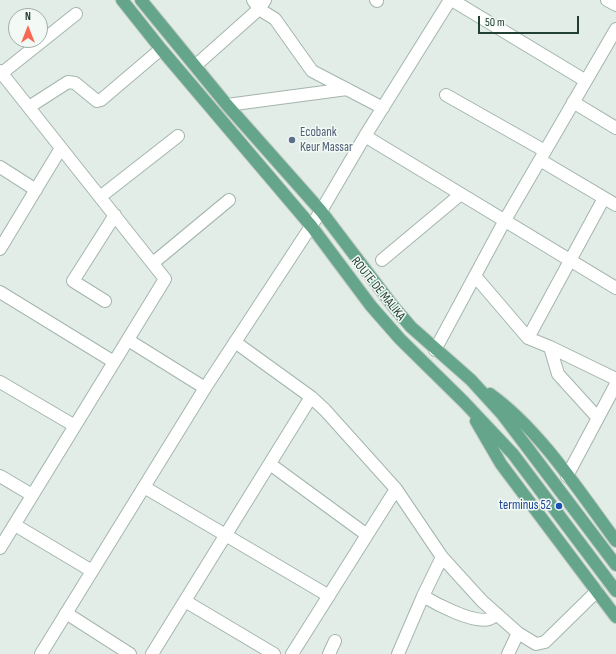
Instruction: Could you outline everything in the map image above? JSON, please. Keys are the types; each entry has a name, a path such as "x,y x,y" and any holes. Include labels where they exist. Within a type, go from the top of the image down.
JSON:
{"main road":[{"name":"ROUTE DE MALIKA","path":"122,0 161,49 312,228 371,306 400,339 464,402 513,454 616,591"},
{"name":"ROUTE DE MALIKA","path":"141,0 227,105 321,211 393,306 411,327 435,350 471,380 502,414 616,565"},
{"path":"471,380 507,406 520,418 567,476 616,541"},
{"path":"464,402 501,464 616,617"}],"street":[{"path":"41,654 235,342 269,289 312,228 382,108 451,0 586,81"},
{"path":"607,0 616,5"},
{"path":"195,66 259,3 275,19 312,71 382,108"},
{"path":"0,548 166,279 1,72 76,14"},
{"path":"435,350 505,220 616,29"},
{"path":"29,106 68,82 75,83 97,101 101,100 161,49"},
{"path":"227,105 347,89"},
{"path":"446,95 613,202 570,259 528,338"},
{"path":"573,102 616,128"},
{"path":"100,197 178,136"},
{"path":"365,136 616,288"},
{"path":"0,249 61,148"},
{"path":"0,168 36,190"},
{"path":"382,260 462,194"},
{"path":"153,263 229,200"},
{"path":"105,300 73,281 115,215"},
{"path":"475,276 528,338 616,379"},
{"path":"0,292 114,362"},
{"path":"128,340 206,388"},
{"path":"235,342 311,397 325,410 396,489 442,557 482,601 518,633 536,644 545,642 597,591"},
{"path":"550,347 558,374 597,418"},
{"path":"0,382 75,426"},
{"path":"567,476 616,384"},
{"path":"152,654 311,397"},
{"path":"270,464 367,535"},
{"path":"0,476 32,496"},
{"path":"144,487 329,596"},
{"path":"292,654 396,489"},
{"path":"14,525 92,571"},
{"path":"398,654 442,557"},
{"path":"423,596 445,609 477,619 489,619 497,614"},
{"path":"185,600 274,654"},
{"path":"66,613 130,654"},
{"path":"508,654 518,633"},
{"path":"329,654 335,641"}],"place":[{"name":"Ecobank Keur Massar","path":"292,140"},
{"name":"terminus 52","path":"559,506"}]}
